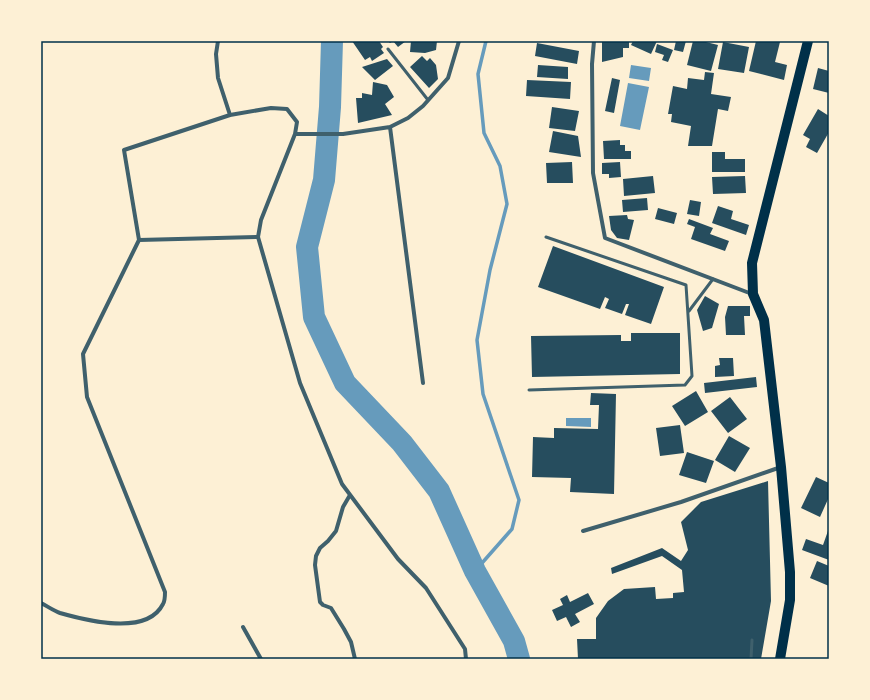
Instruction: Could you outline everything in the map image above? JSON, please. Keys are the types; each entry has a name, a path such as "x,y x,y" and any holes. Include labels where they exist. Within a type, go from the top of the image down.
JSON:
{"main road":[{"path":"780,659 790,600 790,572 781,467 764,320 753,294 752,263 808,41"}],"street":[{"path":"218,41 216,54 218,78 230,116"},
{"path":"294,134 343,134 390,127 408,118 428,100 448,78 459,41"},
{"path":"594,41 592,64 593,173 605,238 753,294"},
{"path":"41,603 59,612 102,623 138,623 155,616 164,603 165,592 87,397 83,354 139,240 124,150 230,116 271,108 288,109 297,122 294,134 261,220 258,237 300,383 342,484 398,560 426,588 465,649 466,659"},
{"path":"390,127 423,383"},
{"path":"139,240 258,237"},
{"path":"583,531 681,502 781,467"},
{"path":"350,495 343,507 340,523 336,531 318,551 315,565 320,602 323,605 332,608 351,642 355,659"},
{"path":"244,627 261,659"}],"lane":[{"path":"388,50 428,100"},
{"path":"529,390 685,385 692,376 686,285 546,237"},
{"path":"688,311 713,278"},
{"path":"751,659 752,640"}],"water":[{"path":"631,65 651,68 649,81 629,78"},
{"path":"628,83 649,87 640,130 620,126"},
{"path":"566,418 591,418 591,427 566,426"}],"building":[{"path":"352,41 379,41 383,47 381,49 384,53 372,61 370,57 365,60"},
{"path":"393,41 406,41 398,47"},
{"path":"411,41 437,41 436,50 425,53 410,52"},
{"path":"602,41 629,41 629,48 623,48 623,57 602,62"},
{"path":"633,41 657,41 651,54 631,45"},
{"path":"676,41 686,41 683,52 674,50"},
{"path":"693,41 702,41 718,45 711,71 687,65"},
{"path":"756,41 780,42 775,62 787,65 784,80 749,71"},
{"path":"723,42 749,47 744,73 718,69"},
{"path":"537,43 579,51 577,64 535,56"},
{"path":"657,44 673,50 668,62 662,60 664,55 655,52"},
{"path":"422,56 427,61 430,58 436,65 438,79 429,88 410,67"},
{"path":"387,59 393,66 375,80 362,67"},
{"path":"538,65 568,67 568,79 537,77"},
{"path":"818,68 829,71 829,93 813,89"},
{"path":"705,72 714,73 711,94 731,97 728,111 718,109 712,146 688,146 691,126 671,122 672,114 668,114 673,86 687,89 688,78 704,80"},
{"path":"612,78 620,80 614,113 605,111"},
{"path":"527,80 571,82 570,99 526,96"},
{"path":"373,82 387,85 394,97 385,104 392,115 358,123 356,98 362,98 362,93 372,95"},
{"path":"552,107 579,111 575,131 549,128"},
{"path":"818,109 829,116 829,132 817,153 806,147 810,139 803,135"},
{"path":"553,131 578,136 581,157 549,152"},
{"path":"620,140 620,145 625,145 625,151 631,151 631,159 604,159 603,141"},
{"path":"712,152 725,152 725,159 745,159 745,172 712,172"},
{"path":"572,162 573,183 547,183 546,163"},
{"path":"620,162 621,177 609,178 609,174 602,174 602,163"},
{"path":"653,176 655,193 624,196 623,179"},
{"path":"745,176 746,193 713,194 712,177"},
{"path":"647,198 648,210 623,212 622,200"},
{"path":"690,200 701,202 699,216 687,214"},
{"path":"718,206 733,211 731,219 749,225 746,235 712,223"},
{"path":"658,208 677,213 674,224 655,219"},
{"path":"627,215 628,219 634,220 629,240 617,238 611,230 609,216"},
{"path":"689,219 713,228 710,234 729,241 725,251 691,239 695,227 687,224"},
{"path":"553,246 664,287 651,324 625,315 629,304 626,304 622,314 605,308 609,299 605,297 600,309 538,287"},
{"path":"705,296 719,304 712,328 703,331 697,310"},
{"path":"728,306 750,306 750,316 744,316 745,335 726,335 725,317"},
{"path":"631,333 680,333 680,374 532,377 531,336 621,335 621,341 631,341"},
{"path":"719,358 733,358 734,376 715,377 715,366 720,365"},
{"path":"756,377 757,387 705,393 704,383"},
{"path":"696,391 708,412 685,426 672,406"},
{"path":"591,393 616,394 614,494 570,492 571,478 532,477 533,437 554,438 554,428 598,429 599,405 590,405"},
{"path":"730,397 747,419 728,433 711,411"},
{"path":"680,425 684,453 660,456 656,428"},
{"path":"729,436 750,448 735,472 715,460"},
{"path":"687,452 714,461 706,483 679,475"},
{"path":"816,477 829,483 829,497 820,517 801,508"},
{"path":"768,481 771,601 761,659 578,659 577,639 596,639 596,618 608,601 624,589 655,587 656,599 673,598 673,593 684,592 682,570 662,556 612,574 611,568 662,548 681,561 688,550 681,522 701,502"},
{"path":"829,528 829,560 802,550 806,539 823,545"},
{"path":"817,561 829,566 829,586 810,578"},
{"path":"588,593 594,604 575,614 580,622 571,627 566,617 557,621 552,610 563,605 560,599 567,595 570,602"}],"waterway":[{"path":"332,41 330,107 324,180 307,247 314,317 345,383 402,443 439,491 475,571 514,641 519,659"},
{"path":"475,571 512,529 519,500 483,394 477,340 490,270 507,204 500,166 484,133 478,74 486,41"}]}
